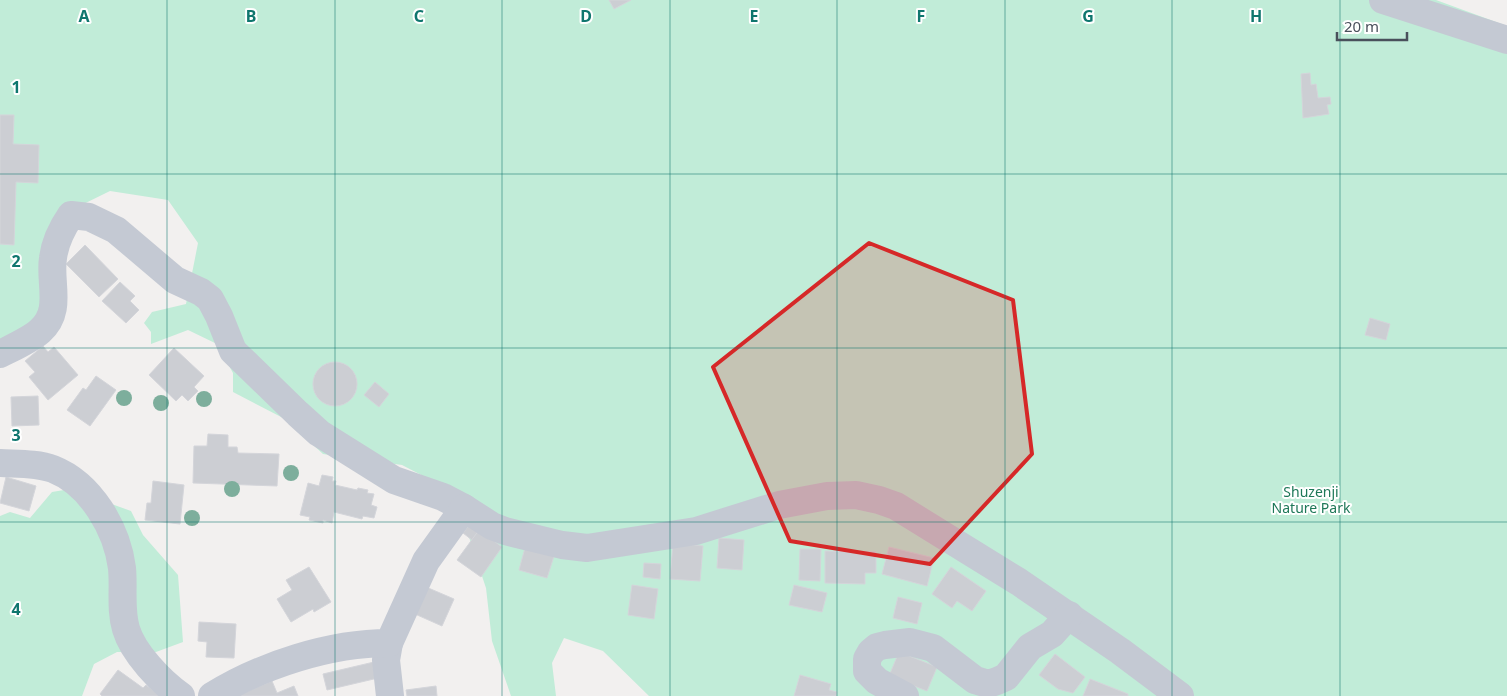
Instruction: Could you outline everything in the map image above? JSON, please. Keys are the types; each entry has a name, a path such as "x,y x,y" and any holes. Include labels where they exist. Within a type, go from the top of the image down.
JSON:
{"street":[{"path":"1383,0 1507,40"},
{"path":"0,354 40,331 51,318 54,306 52,259 57,239 71,215 89,217 116,230 175,280 201,292 210,299 233,351 319,433 394,480 443,497 492,526 562,545 587,548 696,531 778,505 827,496 856,495 879,500 896,506 1019,582 1128,656 1180,696"},
{"path":"0,463 28,464 53,469 76,483 101,509 114,536 122,568 122,604 126,630 150,668 182,696"},
{"path":"390,696 386,660 389,643 426,561 464,508"},
{"path":"905,696 877,681 867,671 867,659 877,647 910,642 933,648 975,680 988,684 1006,677 1030,647 1052,634 1069,616"},
{"path":"212,696 226,687 289,661 329,649 369,643 389,643"}],"highlighted area":[{"path":"869,243 1013,300 1032,454 930,564 790,541 713,367"}],"green space":[{"name":"Shuzenji Nature Park","path":"0,0 1436,0 1507,26 1507,696 649,696 603,651 564,638 552,663 556,696 511,696 492,641 486,588 454,492 402,465 323,454 285,419 233,392 233,373 217,344 188,330 151,344 151,332 144,323 152,312 186,304 198,243 168,200 110,191 53,219 44,318 0,344"},
{"path":"70,489 131,511 143,535 178,575 183,642 156,652 117,652 94,664 82,696 0,696 0,516 10,512 30,518 52,492"}],"building":[{"path":"609,0 631,0 614,9"},
{"path":"1310,73 1311,85 1316,84 1318,98 1330,97 1331,104 1327,105 1329,114 1303,118 1301,74"},
{"path":"0,115 14,115 13,144 39,145 38,183 16,182 14,245 0,244"},
{"path":"85,245 118,279 99,297 66,264"},
{"path":"120,282 135,296 130,301 139,310 126,323 102,301"},
{"path":"1370,318 1390,324 1386,340 1365,335"},
{"path":"43,346 48,352 54,347 78,375 48,400 29,377 35,372 25,361"},
{"path":"174,348 204,376 194,387 198,391 188,401 182,395 176,401 149,375"},
{"path":"331,362 339,362 351,368 357,384 351,400 339,406 331,406 319,400 313,388 313,380 319,368"},
{"path":"96,376 116,390 90,426 67,410 83,388 86,390"},
{"path":"375,382 389,394 379,407 364,395"},
{"path":"38,396 39,425 12,426 11,397"},
{"path":"208,434 228,435 228,447 237,447 238,453 279,454 277,486 193,483 194,446 207,446"},
{"path":"322,475 333,477 332,481 336,481 335,485 357,490 358,488 368,490 367,493 374,494 371,505 377,507 374,518 363,516 362,519 334,512 332,523 323,520 323,523 309,520 310,517 300,515 308,483 319,486"},
{"path":"6,477 36,486 29,511 0,503"},
{"path":"153,481 184,485 180,524 145,520 147,503 151,503"},
{"path":"470,524 479,530 472,540 463,533"},
{"path":"479,530 502,547 481,577 457,560"},
{"path":"719,538 744,540 742,570 717,568"},
{"path":"673,543 703,546 700,581 670,579"},
{"path":"889,547 934,558 927,586 882,574"},
{"path":"525,548 554,556 547,578 519,570"},
{"path":"800,549 821,549 820,581 799,580"},
{"path":"825,551 876,552 876,573 865,573 865,584 825,583"},
{"path":"644,563 661,564 660,579 643,577"},
{"path":"309,567 331,602 314,612 313,609 291,622 277,599 292,590 286,580"},
{"path":"951,567 986,591 972,611 957,601 952,608 932,594"},
{"path":"632,585 658,589 654,619 628,615"},
{"path":"794,585 827,593 822,612 789,605"},
{"path":"426,587 454,599 442,626 415,614"},
{"path":"898,597 922,603 917,624 893,618"},
{"path":"199,622 236,624 234,658 206,657 207,642 198,641"},
{"path":"899,652 937,667 927,691 889,676"},
{"path":"1055,654 1085,677 1073,693 1058,689 1039,675"},
{"path":"374,662 378,678 327,690 323,674"},
{"path":"118,670 143,688 146,685 161,696 102,696 100,694"},
{"path":"800,675 831,684 829,690 837,692 836,696 794,696"},
{"path":"1090,679 1128,694 1128,696 1083,696"},
{"path":"272,681 277,693 294,686 298,696 236,696"},
{"path":"436,686 437,696 407,696 406,690"}]}
